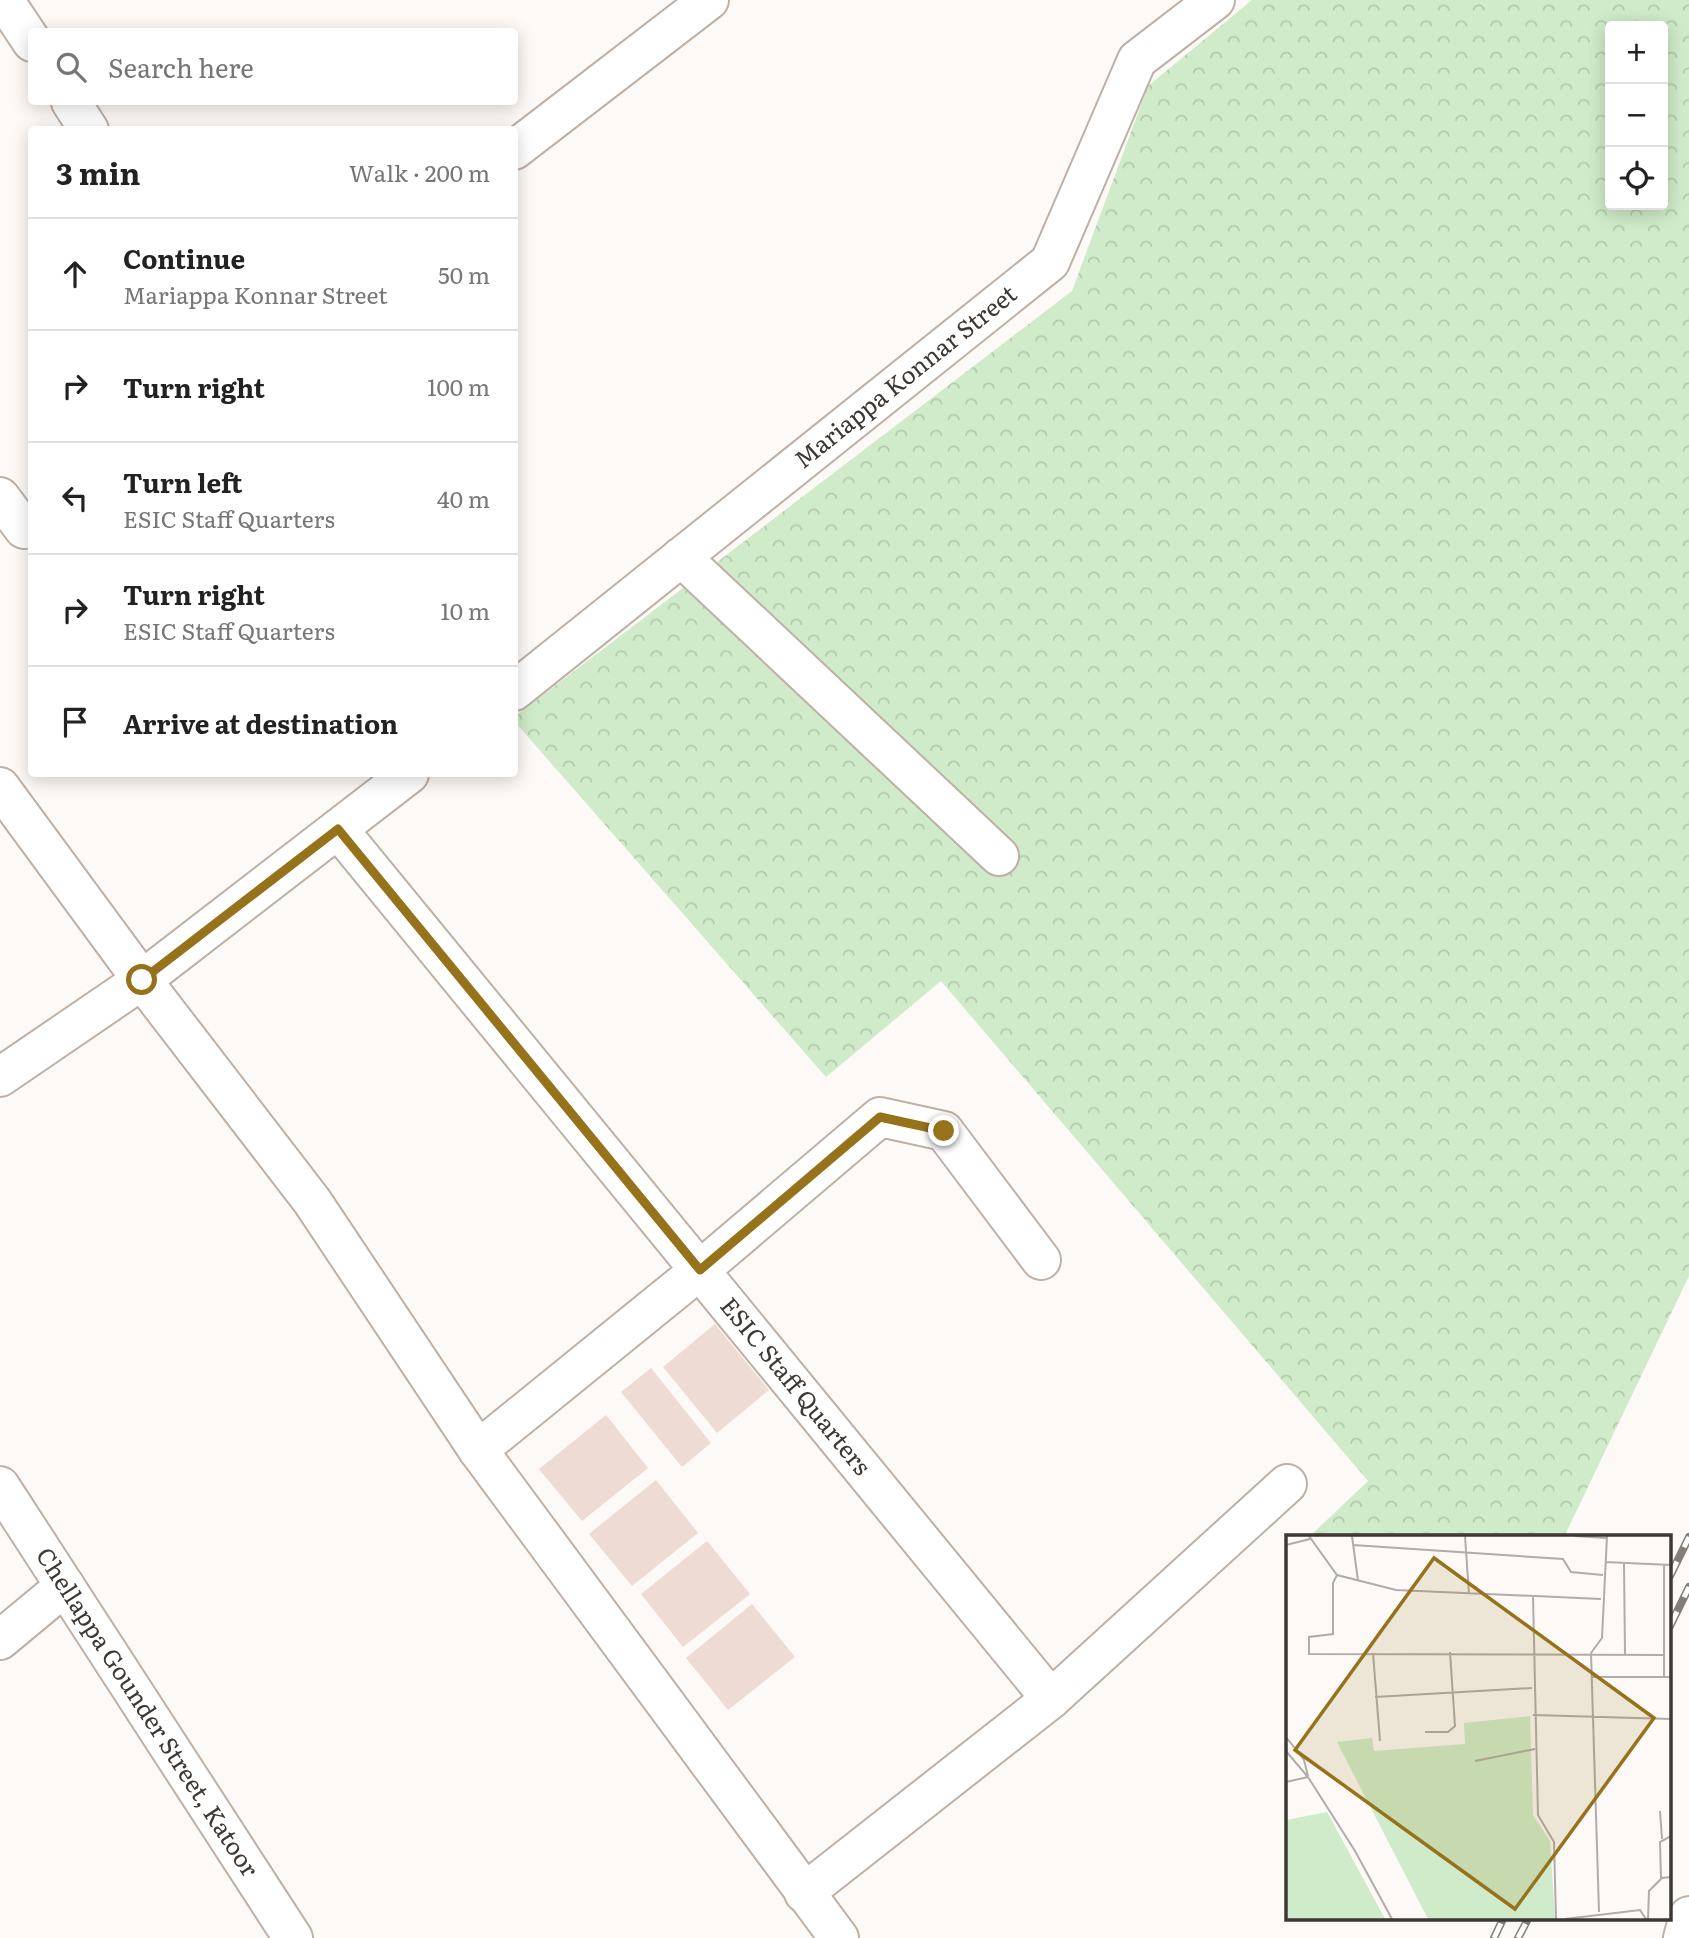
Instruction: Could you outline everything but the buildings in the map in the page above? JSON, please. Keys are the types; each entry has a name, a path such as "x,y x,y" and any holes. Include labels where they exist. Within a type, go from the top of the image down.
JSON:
{"street":[{"path":"4,0 28,36"},
{"path":"518,147 709,0"},
{"name":"Mariappa Konnar Street","path":"518,688 1050,262 1138,60 1215,0"},
{"path":"73,105 86,126"},
{"path":"0,497 18,533"},
{"path":"681,557 999,856"},
{"path":"0,1077 142,980 405,777"},
{"path":"0,787 142,980 312,1201 478,1450 839,1938"},
{"name":"ESIC Staff Quarters","path":"338,829 1051,1699"},
{"path":"478,1450 700,1270 880,1117 944,1131 1041,1260"},
{"path":"804,1893 1051,1699 1287,1484"},
{"name":"Chellappa Gounder Street, Katoor","path":"0,1486 293,1938"},
{"path":"0,1640 65,1586"},
{"path":"1683,1938 1689,1916"}],"green space":[{"path":"1252,0 1689,0 1689,1276 1565,1535 1311,1535 1368,1481 941,981 826,1077 518,725 518,714 1072,291 1148,86"}],"railway":[{"path":"1672,1572 1689,1537"},
{"path":"1672,1622 1689,1587"},
{"path":"1494,1938 1503,1920"},
{"path":"1518,1938 1527,1920"}],"route":[{"path":"142,980 338,829 700,1270 880,1117 944,1131"}]}
